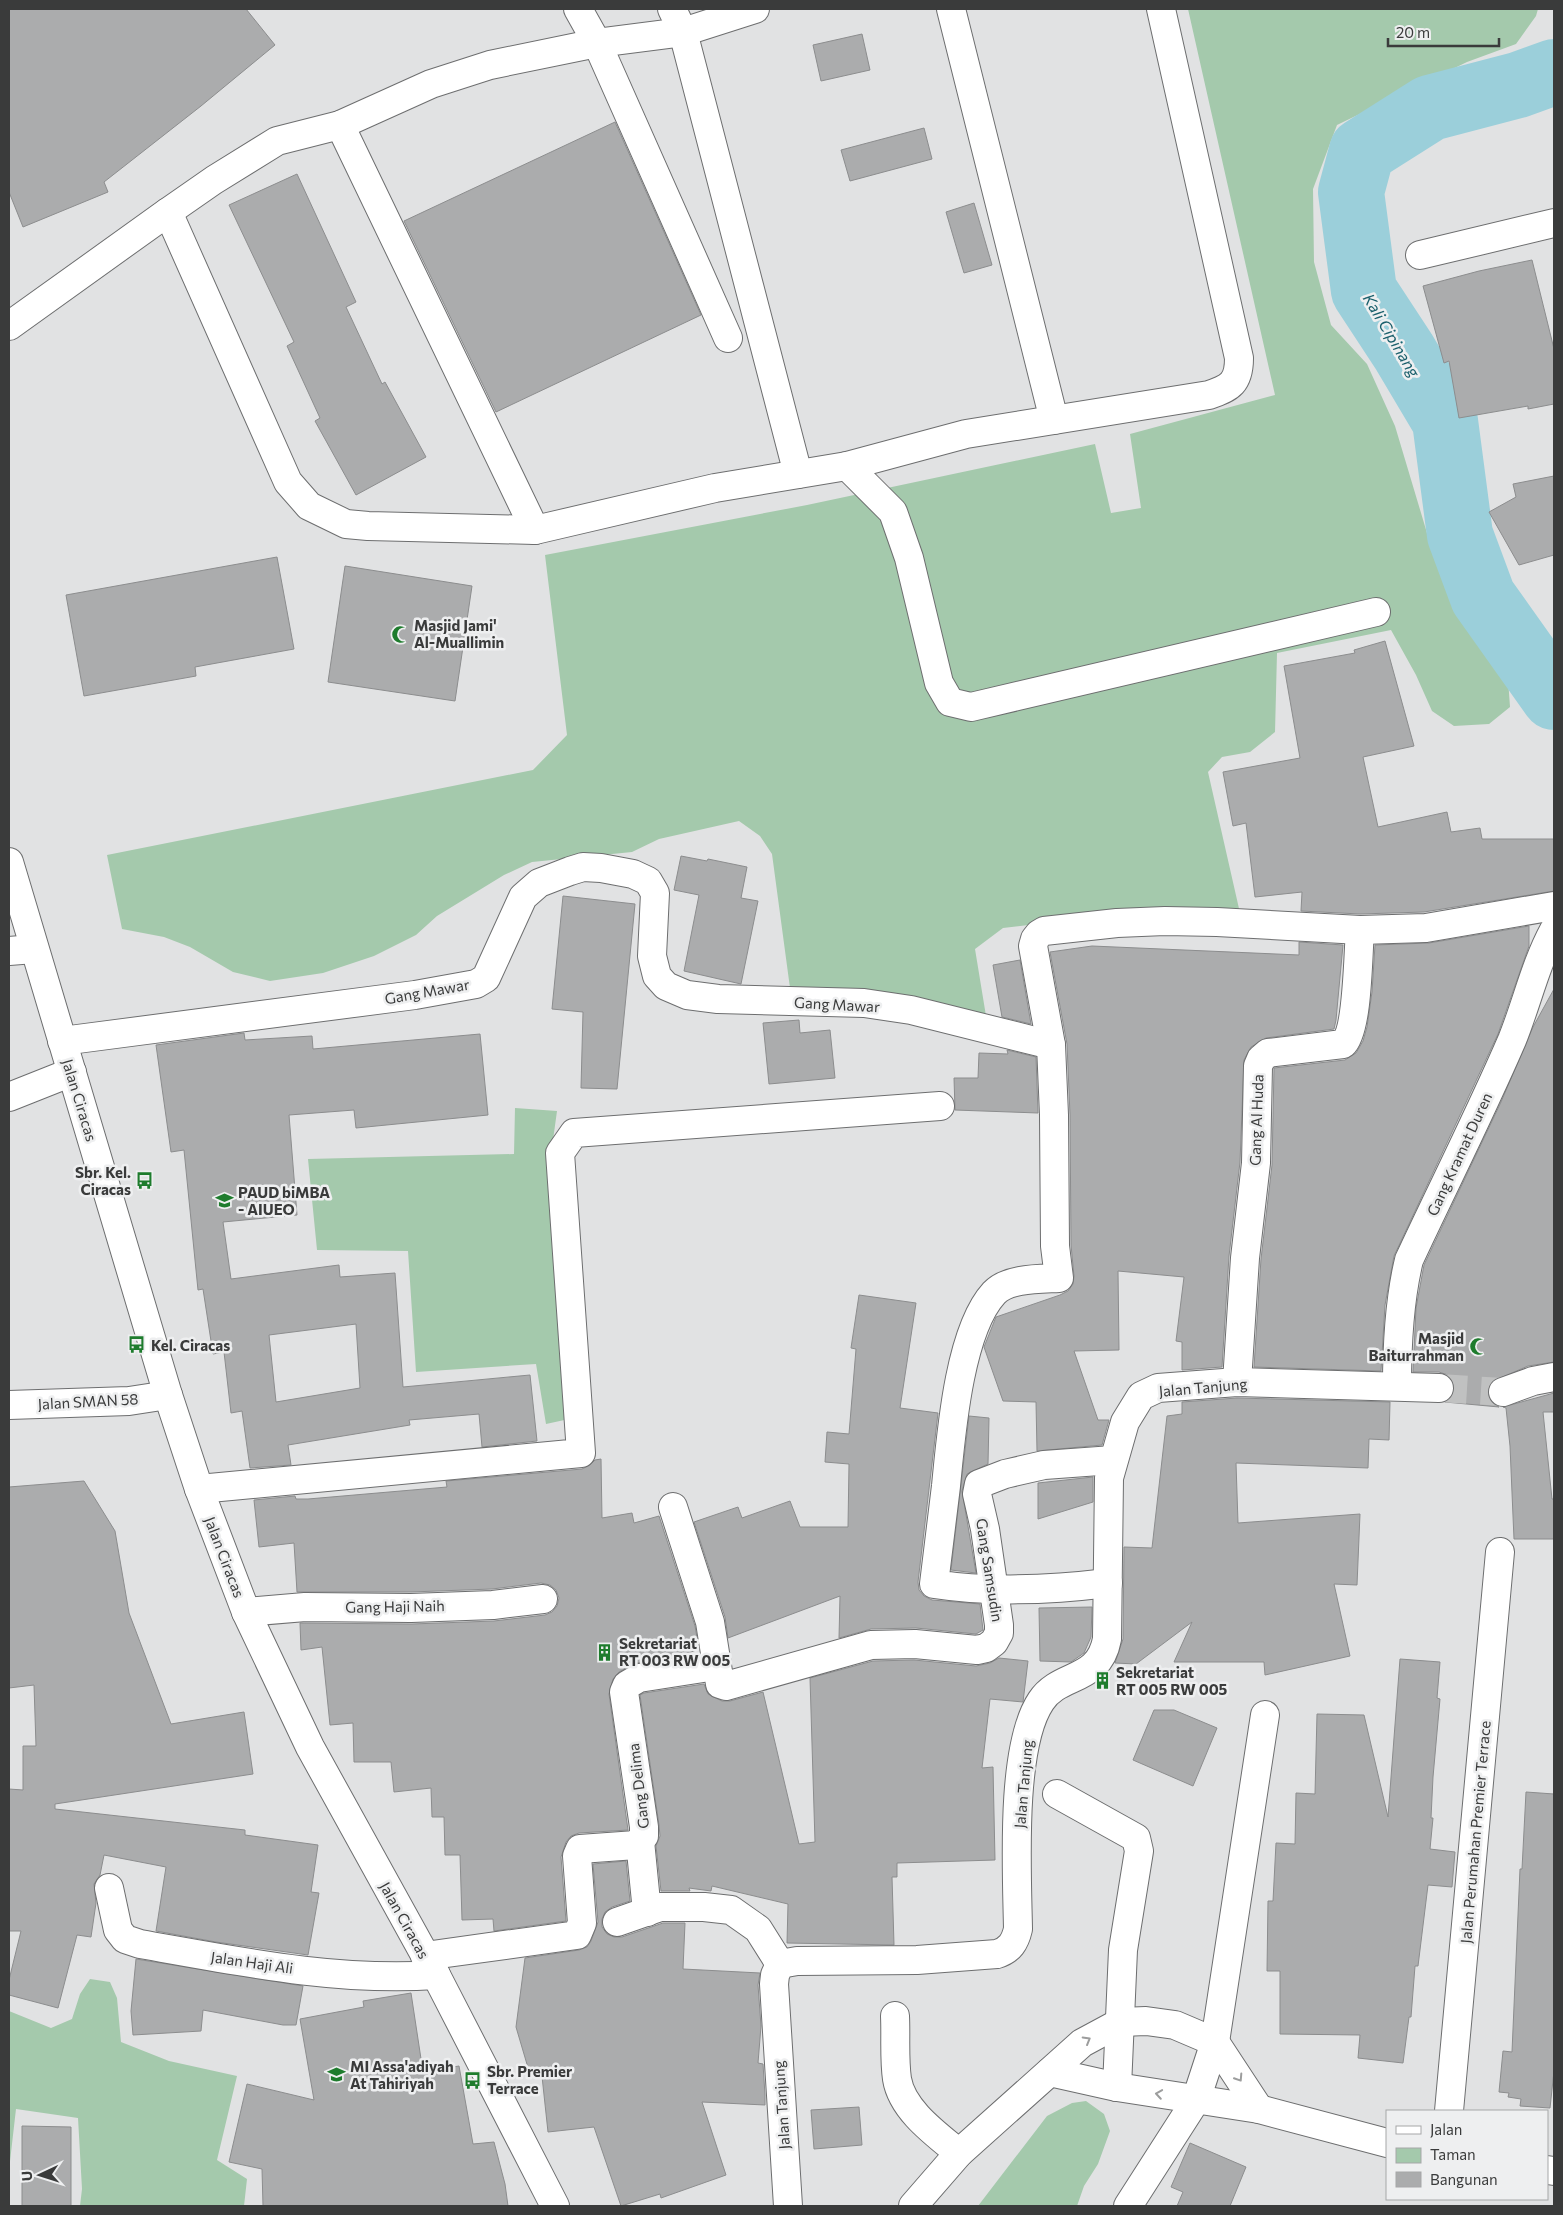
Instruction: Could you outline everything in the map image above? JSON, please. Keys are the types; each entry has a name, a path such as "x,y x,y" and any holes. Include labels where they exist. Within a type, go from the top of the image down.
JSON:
{"street":[{"path":"578,9 597,43 728,338"},
{"path":"9,326 214,180 277,141 340,125 430,84 490,65 597,43 678,20 756,9"},
{"path":"951,9 1054,420"},
{"path":"168,212 288,482 309,506 346,524 535,530 715,488 847,466 966,434 1209,395 1226,390 1236,380 1239,370 1239,358 1161,9"},
{"path":"678,20 798,474"},
{"path":"340,125 535,530"},
{"path":"1420,254 1554,223"},
{"path":"847,466 893,512 909,558 939,684 950,702 971,706 1376,612"},
{"name":"Jalan Ciracas","path":"9,862 22,950 62,1041 168,1395 199,1489 246,1612 310,1747 430,1966 555,2206"},
{"name":"Gang Mawar","path":"62,1041 415,995 476,984 486,978 522,897 539,883 583,867 601,868 633,874 648,881 655,893 652,956 658,976 666,986 687,995 718,999 864,1003 911,1010 1051,1045"},
{"path":"1108,1583 1061,1589 994,1590 934,1584 953,1417 964,1362 976,1322 994,1292 1020,1280 1059,1278 1055,1246 1054,1114 1051,1045 1037,978 1033,946 1035,940 1044,931 1117,923 1165,921 1360,930 1426,928 1554,906"},
{"name":"Gang Al Huda","path":"1237,1382 1246,1258 1256,1163 1258,1066 1261,1059 1268,1053 1343,1044 1347,1040 1351,1030 1354,1008 1360,930"},
{"name":"Gang Kramat Duren","path":"1397,1386 1401,1298 1409,1260 1495,1079 1513,1037 1542,953 1554,930"},
{"path":"9,1098 72,1072"},
{"path":"199,1489 581,1453 560,1153 574,1133 940,1106"},
{"path":"1503,1392 1533,1381 1554,1377"},
{"name":"Jalan Tanjung","path":"788,2206 774,1984 775,1974 780,1964 815,1960 917,1960 997,1954 1004,1952 1016,1939 1018,1929 1018,1816 1023,1757 1031,1720 1048,1691 1091,1669 1102,1656 1107,1639 1108,1493 1113,1460 1125,1422 1140,1396 1158,1388 1237,1382 1440,1388"},
{"name":"Jalan SMAN 58","path":"9,1405 129,1401 168,1395"},
{"name":"Gang Samsudin","path":"716,1666 720,1684 726,1686 871,1645 890,1643 968,1650 986,1648 994,1642 999,1633 985,1529 977,1494 979,1484 1005,1474 1044,1466 1113,1460"},
{"path":"673,1507 710,1622 716,1666"},
{"name":"Jalan Perumahan Premier Terrace","path":"1449,2110 1500,1552"},
{"name":"Gang Haji Naih","path":"246,1612 305,1606 411,1608 493,1604 543,1599"},
{"name":"Gang Delima","path":"430,1966 577,1935 582,1923 578,1851 580,1849 636,1845 644,1836 624,1692 627,1684 639,1678 716,1666"},
{"path":"1128,2206 1196,2100 1215,2042 1264,1715"},
{"path":"1057,1794 1136,1838 1139,1851 1138,1868 1123,1950 1117,2088"},
{"path":"640,1842 646,1912"},
{"name":"Jalan Haji Ali","path":"109,1888 118,1930 124,1939 140,1944 240,1962 352,1975 408,1977 430,1966"},
{"path":"617,1922 660,1907 679,1906 731,1910 758,1929 780,1964"},
{"path":"895,2016 897,2080 903,2095 929,2128 959,2153"},
{"path":"913,2206 959,2153 1082,2042 1121,2022 1146,2021 1175,2025 1215,2042 1259,2109"},
{"path":"1050,2072 1117,2088 1259,2109 1386,2143"}],"green space":[{"path":"1188,9 1538,9 1536,16 1516,44 1467,62 1337,125 1313,189 1314,262 1331,325 1367,364 1395,426 1427,533 1508,679 1510,707 1489,724 1454,726 1432,711 1416,675 1391,630 1277,653 1275,732 1250,752 1222,757 1208,772 1240,913 1120,914 1003,928 975,949 986,1016 790,988 772,854 760,836 739,821 659,839 632,852 532,862 504,875 437,916 416,935 374,956 323,973 270,981 233,972 190,947 164,937 122,929 107,855 533,770 567,735 545,555 807,505 1095,444 1111,513 1141,508 1130,434 1275,395"},
{"path":"515,1108 557,1111 550,1162 569,1419 546,1424 536,1364 416,1372 408,1251 317,1250 308,1159 514,1154"},
{"path":"90,1979 110,1982 117,1998 121,2042 169,2061 237,2076 217,2160 247,2179 244,2206 80,2206 82,2189 78,2118 16,2109 9,2170 9,2011 51,2028 72,2019 80,1994"},
{"path":"1086,2101 1104,2114 1110,2131 1098,2164 1084,2186 1077,2206 978,2206 1047,2116 1072,2103"}],"building":[{"path":"9,9 246,9 275,45 104,182 108,192 23,227 9,192"},
{"path":"862,34 870,70 821,81 813,45"},
{"path":"615,122 701,315 496,412 404,221"},
{"path":"924,128 932,159 850,181 841,150"},
{"path":"297,174 356,302 346,307 382,384 385,382 426,457 356,495 315,421 320,418 287,346 294,342 229,205"},
{"path":"974,203 992,265 964,273 946,212"},
{"path":"1532,260 1554,349 1554,404 1528,409 1528,406 1459,418 1449,361 1444,363 1423,286 1479,271"},
{"path":"1554,476 1554,555 1519,565 1489,512 1516,497 1513,484"},
{"path":"277,557 294,649 195,667 196,676 84,696 66,595"},
{"name":"Masjid Jami' Al-Muallimin","path":"345,566 472,586 455,701 328,682"},
{"path":"1385,641 1414,746 1363,757 1378,827 1447,812 1451,832 1480,828 1482,839 1554,839 1554,891 1424,912 1360,914 1301,911 1302,892 1255,897 1246,823 1233,826 1223,772 1300,758 1284,666 1355,653 1354,650"},
{"path":"681,856 747,867 741,898 758,901 741,984 684,971 699,895 674,890"},
{"path":"563,896 635,904 617,1089 581,1088 583,1012 552,1009"},
{"path":"1529,926 1529,946 1498,1034 1394,1256 1385,1305 1381,1371 1254,1367 1261,1259 1272,1165 1274,1068 1345,1060 1356,1053 1363,1041 1367,1027 1372,992 1375,945 1429,943"},
{"path":"1299,942 1343,945 1336,1020 1334,1029 1266,1038 1251,1047 1244,1060 1240,1162 1229,1256 1222,1367 1182,1370 1182,1342 1176,1341 1184,1277 1118,1271 1119,1350 1074,1351 1098,1420 1109,1420 1102,1445 1037,1451 1036,1402 1003,1401 984,1347 996,1317 1060,1295 1068,1291 1073,1284 1067,1044 1050,952 1092,946 1299,955"},
{"path":"1020,960 1031,1024 1002,1017 993,965"},
{"path":"1554,989 1554,1362 1528,1366 1491,1382 1488,1389 1488,1397 1493,1404 1499,1407 1445,1402 1452,1397 1455,1389 1453,1381 1448,1375 1439,1372 1413,1372 1416,1308 1424,1265 1501,1102 1533,1027"},
{"path":"799,1020 800,1033 830,1030 835,1078 769,1084 763,1023"},
{"path":"244,1033 245,1040 312,1036 313,1049 480,1034 488,1115 356,1128 354,1110 289,1115 297,1215 223,1222 231,1279 339,1265 340,1277 395,1273 403,1387 530,1375 537,1441 482,1447 479,1414 409,1420 410,1425 288,1445 291,1465 250,1468 242,1411 231,1413 224,1352 213,1354 203,1289 198,1290 184,1150 171,1152 156,1045","holes":["356,1324 360,1388 276,1402 269,1335"]},
{"path":"1007,1050 1036,1057 1038,1113 955,1110 954,1078 978,1078 979,1053 1008,1054"},
{"path":"859,1295 916,1303 900,1408 938,1413 918,1582 919,1590 924,1596 932,1600 980,1604 983,1630 976,1634 916,1628 871,1629 839,1638 840,1596 728,1638 725,1617 694,1522 738,1507 742,1518 790,1501 800,1527 848,1527 849,1464 825,1462 827,1432 849,1434 856,1349 851,1348"},
{"path":"1554,1393 1554,1412 1543,1412 1552,1499 1554,1499 1554,1539 1514,1539 1510,1446 1506,1408 1503,1407"},
{"path":"1237,1398 1390,1402 1389,1440 1369,1439 1368,1468 1236,1463 1238,1523 1360,1514 1357,1585 1334,1584 1350,1656 1265,1675 1264,1662 1174,1662 1192,1622 1136,1664 1115,1663 1123,1639 1124,1547 1152,1548 1167,1416 1182,1414 1182,1402"},
{"path":"969,1416 989,1418 988,1464 967,1474 962,1491 976,1573 951,1570"},
{"path":"601,1459 602,1518 632,1513 634,1523 659,1516 695,1626 699,1649 681,1656 636,1663 619,1672 613,1679 609,1694 628,1830 579,1833 571,1836 566,1842 561,1857 566,1921 494,1931 493,1919 462,1920 460,1855 445,1855 444,1817 432,1817 431,1788 394,1792 391,1762 354,1762 353,1723 330,1725 322,1647 301,1650 300,1623 412,1624 494,1621 545,1615 552,1612 557,1606 559,1598 556,1590 550,1585 541,1583 492,1589 411,1592 297,1592 294,1543 259,1547 254,1500 295,1496 296,1499 308,1499 447,1487 446,1481 582,1469 595,1460"},
{"path":"1093,1477 1093,1502 1038,1519 1038,1483"},
{"path":"84,1481 115,1531 129,1613 171,1724 244,1712 253,1774 55,1804 55,1809 245,1830 245,1835 318,1845 311,1892 319,1893 308,1955 216,1942 156,1931 166,1867 104,1855 100,1875 94,1884 96,1903 91,1937 77,1935 58,2008 9,1995 9,1980 21,1931 9,1931 9,1789 23,1790 23,1746 36,1746 34,1685 9,1688 9,1487"},
{"path":"1092,1607 1091,1637 1084,1653 1071,1662 1040,1661 1039,1608"},
{"path":"999,1658 1028,1661 1023,1702 990,1699 982,1768 993,1767 995,1860 897,1863 897,1877 892,1877 894,1945 787,1943 788,1904 712,1886 711,1891 689,1888 690,1891 661,1891 656,1846 660,1836 659,1825 640,1695 704,1684 708,1694 722,1701 730,1701 763,1692 799,1844 815,1842 810,1678 873,1661 914,1660 976,1666 990,1663"},
{"path":"1400,1659 1440,1662 1437,1698 1440,1699 1433,1777 1431,1818 1433,1818 1430,1849 1455,1852 1452,1887 1428,1885 1418,1966 1415,1966 1411,2017 1409,2017 1403,2063 1358,2058 1360,2035 1280,2034 1280,1971 1267,1971 1268,1901 1273,1901 1276,1843 1295,1844 1296,1793 1315,1794 1317,1714 1364,1715 1388,1817"},
{"path":"1154,1710 1174,1710 1217,1728 1193,1786 1133,1760"},
{"path":"1526,1792 1554,1794 1554,2071 1550,2108 1520,2106 1521,2099 1508,2097 1509,2093 1499,2092 1503,2051 1512,2052 1520,1869 1522,1869"},
{"path":"626,1861 630,1901 612,1907 605,1912 602,1919 602,1927 607,1934 614,1937 622,1937 663,1923 685,1923 683,1969 760,1973 758,1985 761,2026 758,2063 763,2064 765,2105 702,2102 726,2175 661,2198 660,2194 621,2206 594,2127 548,2132 541,2067 529,2071 516,2027 525,1958 579,1950 587,1947 598,1922 593,1864"},
{"path":"136,1959 303,1986 296,2025 283,2025 203,2010 201,2031 133,2035 131,2011"},
{"path":"411,1993 423,2072 459,2066 473,2144 494,2142 505,2184 508,2206 263,2206 262,2169 229,2162 247,2084 314,2100 300,2019 364,2007 363,2001"},
{"path":"859,2107 862,2145 814,2149 811,2110"},
{"path":"22,2126 71,2127 71,2206 22,2206"},
{"path":"1190,2143 1246,2167 1230,2206 1177,2206 1183,2192 1171,2187"}],"waterway":[{"name":"Kali Cipinang","path":"1554,72 1518,85 1430,108 1362,151 1351,192 1364,291 1404,352 1445,421 1460,535 1483,597 1554,697"}],"tunnel":[{"path":"1439,1388 1503,1392"}],"place":[{"name":"Masjid Jami' Al-Muallimin","path":"400,634"},
{"name":"Sbr. Kel. Ciracas","path":"145,1181"},
{"name":"PAUD biMBA - AIUEO","path":"224,1201"},
{"name":"Kel. Ciracas","path":"137,1345"},
{"name":"Masjid Baiturrahman","path":"1478,1347"},
{"name":"Sekretariat RT 003 RW 005","path":"605,1652"},
{"name":"Sekretariat RT 005 RW 005","path":"1102,1681"},
{"name":"MI Assa'adiyah At Tahiriyah","path":"336,2075"},
{"name":"Sbr. Premier Terrace","path":"473,2080"}]}
